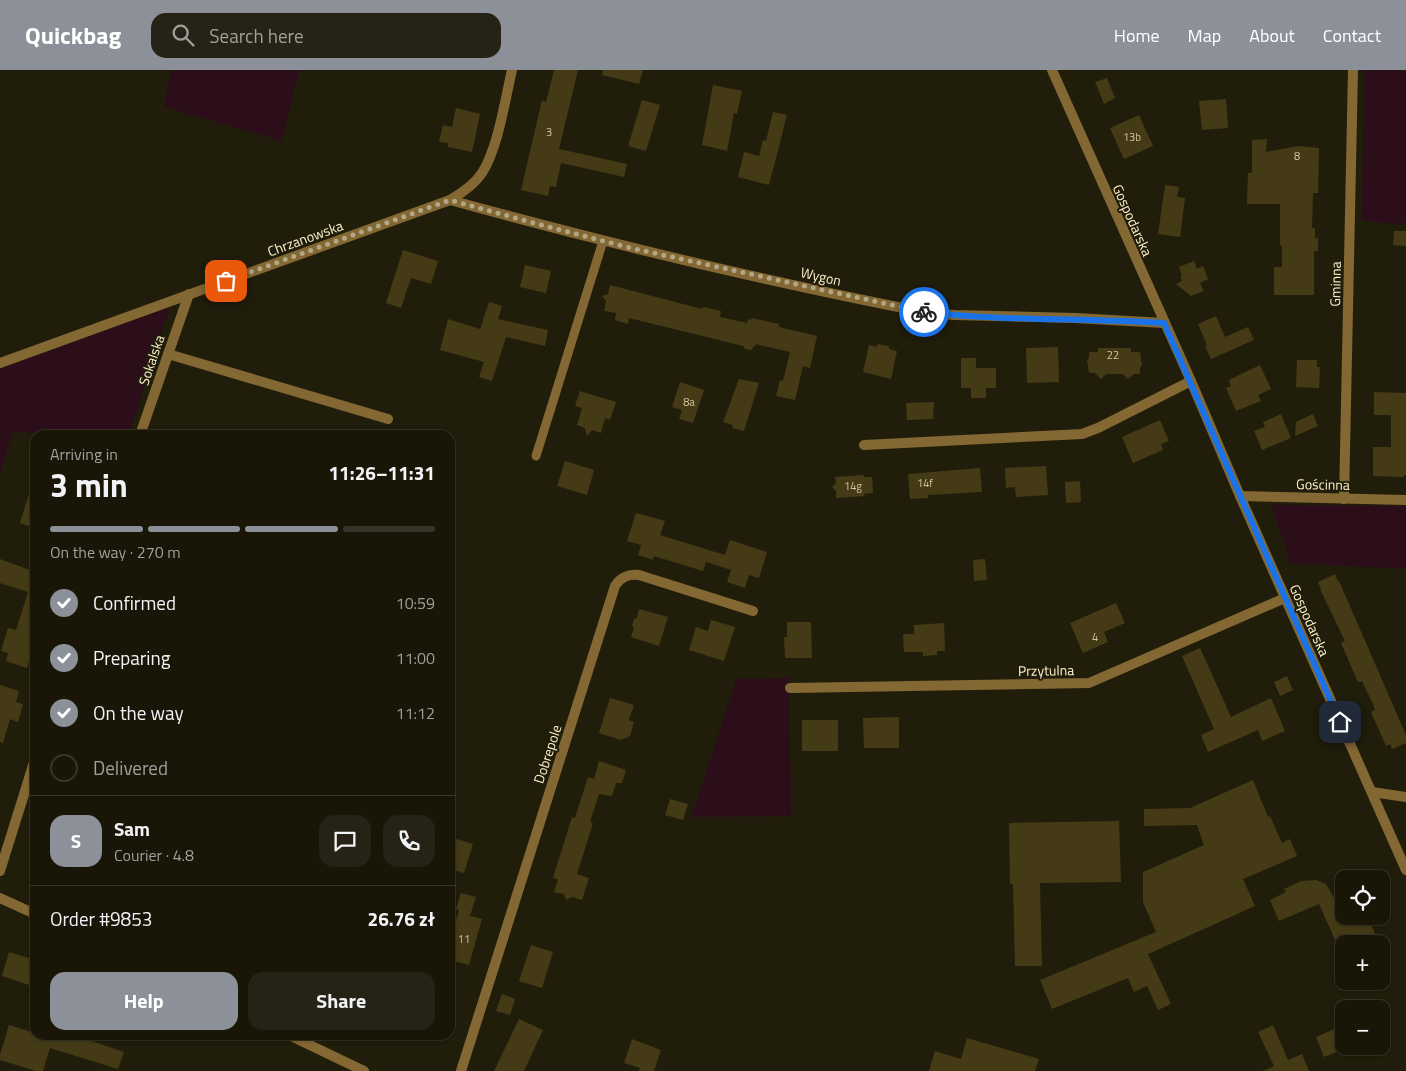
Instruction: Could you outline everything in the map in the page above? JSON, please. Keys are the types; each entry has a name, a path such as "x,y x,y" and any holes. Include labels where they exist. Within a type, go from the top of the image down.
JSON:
{"street":[{"name":"Chrzanowska","path":"0,363 450,200 468,189 482,174 492,153 512,70"},
{"name":"Gospodarska","path":"1052,70 1406,870"},
{"name":"Gminna","path":"1344,499 1353,70"},
{"name":"Wygon","path":"450,200 603,241 923,312 973,316 1076,318 1164,323"},
{"name":"Sokalska","path":"142,430 189,294"},
{"path":"168,354 388,419"},
{"path":"864,446 1082,434 1098,428 1191,381"},
{"name":"Gościnna","path":"1240,496 1406,500"},
{"name":"Dobrepole","path":"461,1071 615,586 625,576 639,575 753,611"},
{"name":"Przytulna","path":"790,688 1089,682 1285,598"},
{"path":"0,872 30,775"},
{"path":"1372,792 1406,797"},
{"path":"0,898 30,912"},
{"path":"299,1040 364,1071"}],"lane":[{"path":"536,456 603,241"}],"shaded area":[{"path":"171,70 299,70 282,141 164,107"},
{"path":"1364,70 1406,70 1406,224 1362,221"},
{"path":"170,307 131,430 30,430 30,432 13,432 0,472 0,369"},
{"path":"1271,505 1406,506 1406,569 1291,563"},
{"path":"789,678 791,816 692,817 736,679"}],"building":[{"path":"554,70 578,70 559,149 627,164 624,177 561,163 556,187 550,186 548,196 521,190 542,100 546,102"},
{"path":"603,70 643,70 639,84 602,75"},
{"path":"1107,78 1115,98 1104,104 1095,82"},
{"path":"713,85 742,91 737,114 734,113 727,151 702,145"},
{"path":"1226,99 1228,128 1202,130 1199,101"},
{"path":"642,100 660,105 646,151 628,146"},
{"path":"456,108 480,114 472,152 448,147 448,143 439,142 443,125 452,127"},
{"path":"773,112 787,115 769,185 738,177 744,152 759,156 763,140 766,141"},
{"path":"1139,115 1153,146 1124,159 1110,128"},
{"path":"1267,139 1266,152 1298,146 1319,148 1318,193 1313,193 1312,228 1315,228 1315,238 1318,238 1318,251 1314,251 1314,295 1274,295 1274,267 1282,267 1280,204 1247,204 1248,173 1252,173 1252,140"},
{"path":"1165,185 1179,187 1177,197 1185,198 1180,237 1158,234"},
{"path":"1394,231 1406,231 1406,246 1393,245"},
{"path":"403,250 438,261 431,284 411,278 401,308 386,303"},
{"path":"1194,261 1197,269 1203,266 1208,279 1200,283 1204,291 1191,296 1176,284 1182,281 1179,267"},
{"path":"525,265 551,271 546,293 520,287"},
{"path":"610,285 702,309 703,307 721,311 720,317 747,323 748,319 751,320 752,318 817,336 810,368 803,366 795,400 776,396 780,380 783,381 790,352 756,344 751,350 745,349 743,346 629,318 628,324 615,320 616,313 604,311 606,301 602,296 608,294"},
{"path":"489,302 502,306 498,319 548,330 545,346 506,337 492,381 479,377 484,362 440,350 448,319 480,329"},
{"path":"1216,316 1225,337 1248,327 1254,340 1211,359 1198,324"},
{"path":"877,344 889,346 889,349 897,351 891,379 863,372 869,345 877,347"},
{"path":"1058,347 1059,382 1027,383 1026,348"},
{"path":"1098,348 1131,348 1131,352 1140,352 1142,365 1140,374 1134,374 1128,379 1123,374 1106,374 1101,379 1095,373 1089,373 1087,360 1089,352 1098,352"},
{"path":"961,358 976,358 976,368 996,368 996,388 986,388 986,398 971,398 971,388 961,388"},
{"path":"1297,360 1317,360 1317,367 1320,367 1319,388 1296,387"},
{"path":"1260,365 1271,389 1258,395 1261,401 1236,411 1226,388 1231,386 1229,380"},
{"path":"739,379 759,383 744,431 732,428 733,425 723,422"},
{"path":"680,382 704,390 693,423 679,419 682,410 672,407"},
{"path":"580,391 616,402 610,420 605,418 601,433 592,430 587,436 585,428 577,425 582,408 575,406"},
{"path":"1374,392 1406,393 1406,475 1404,477 1373,476 1373,447 1391,447 1391,415 1374,415"},
{"path":"934,402 933,419 907,420 906,403"},
{"path":"1281,414 1291,438 1262,450 1254,431 1265,427 1263,422"},
{"path":"1313,414 1318,426 1295,436 1296,422"},
{"path":"1160,420 1169,441 1161,444 1163,450 1133,463 1122,437"},
{"path":"565,461 594,470 587,495 557,486"},
{"path":"1046,466 1048,495 1016,497 1015,487 1006,488 1005,468"},
{"path":"980,468 982,492 928,495 928,498 910,499 908,474"},
{"path":"864,475 864,477 872,477 873,493 864,494 865,496 836,498 836,491 832,487 836,483 835,477"},
{"path":"1080,481 1081,502 1066,503 1065,482"},
{"path":"30,490 30,526 20,523"},
{"path":"636,513 665,521 660,535 725,555 730,540 767,552 759,578 749,575 745,588 727,582 731,570 706,562 703,571 654,556 653,560 638,555 641,545 627,541"},
{"path":"0,559 30,570 30,657 27,668 6,661 8,653 1,651 8,628 16,630 28,592 0,583"},
{"path":"985,559 987,580 974,581 973,560"},
{"path":"1335,574 1406,735 1406,743 1392,749 1390,744 1386,746 1371,712 1375,710 1373,704 1362,681 1358,682 1341,643 1345,641 1320,589 1318,582"},
{"path":"1116,603 1125,623 1104,632 1108,642 1083,653 1070,623"},
{"path":"639,609 668,617 659,646 631,637 634,628 632,625 634,619 637,618"},
{"path":"711,620 735,627 724,661 689,650 696,627 708,631"},
{"path":"787,622 811,622 812,658 785,658 784,637 787,637"},
{"path":"944,623 945,651 937,651 937,655 923,656 923,652 904,652 903,634 914,634 914,625"},
{"path":"1200,648 1231,717 1271,698 1285,731 1262,741 1258,730 1208,752 1201,735 1214,729 1182,656"},
{"path":"1287,676 1293,690 1280,696 1274,682"},
{"path":"0,685 19,691 16,702 23,704 18,722 10,719 3,743 0,742"},
{"path":"610,698 634,705 629,720 634,722 630,736 621,740 599,733"},
{"path":"899,717 899,748 864,748 863,718"},
{"path":"802,720 838,720 838,751 802,751"},
{"path":"599,761 626,770 622,783 616,783 612,796 599,794 590,822 593,823 577,874 589,878 582,900 572,897 566,900 564,894 554,892 558,879 553,878 572,817 575,818 588,777 594,779"},
{"path":"1253,780 1268,817 1270,816 1282,843 1290,839 1297,856 1243,879 1255,906 1148,954 1171,1004 1158,1010 1147,986 1134,992 1128,978 1052,1009 1040,980 1156,932 1143,902 1143,872 1204,845 1197,825 1144,826 1144,809 1190,808"},
{"path":"670,799 688,804 683,820 665,815"},
{"path":"1119,821 1121,882 1040,883 1042,966 1015,966 1013,884 1010,884 1009,823"},
{"path":"455,839 473,844 464,873 455,870"},
{"path":"1316,880 1326,884 1335,900 1335,925 1371,925 1376,935 1335,935 1335,940 1319,904 1279,921 1270,900 1286,892 1284,889 1301,881"},
{"path":"461,893 476,897 470,916 482,919 469,965 455,961 455,923 459,910 456,909"},
{"path":"531,945 553,952 542,988 519,981"},
{"path":"9,952 30,958 30,985 2,976"},
{"path":"502,994 515,999 510,1015 496,1011"},
{"path":"519,1019 543,1030 524,1071 494,1071"},
{"path":"9,1025 30,1031 30,1040 89,1040 124,1052 118,1069 50,1048 43,1071 36,1071 0,1060"},
{"path":"1273,1025 1288,1060 1302,1054 1309,1071 1263,1071 1274,1066 1258,1032"},
{"path":"1335,1029 1335,1053 1324,1057 1316,1037"},
{"path":"967,1038 1039,1059 1035,1071 929,1071 935,1051 961,1059"},
{"path":"632,1039 661,1050 654,1071 639,1071 640,1068 624,1063"}],"way so far":[{"path":"226,281 450,200 631,248 924,312"}],"route":[{"path":"924,312 968,316 1076,318 1164,323 1340,722"}]}
